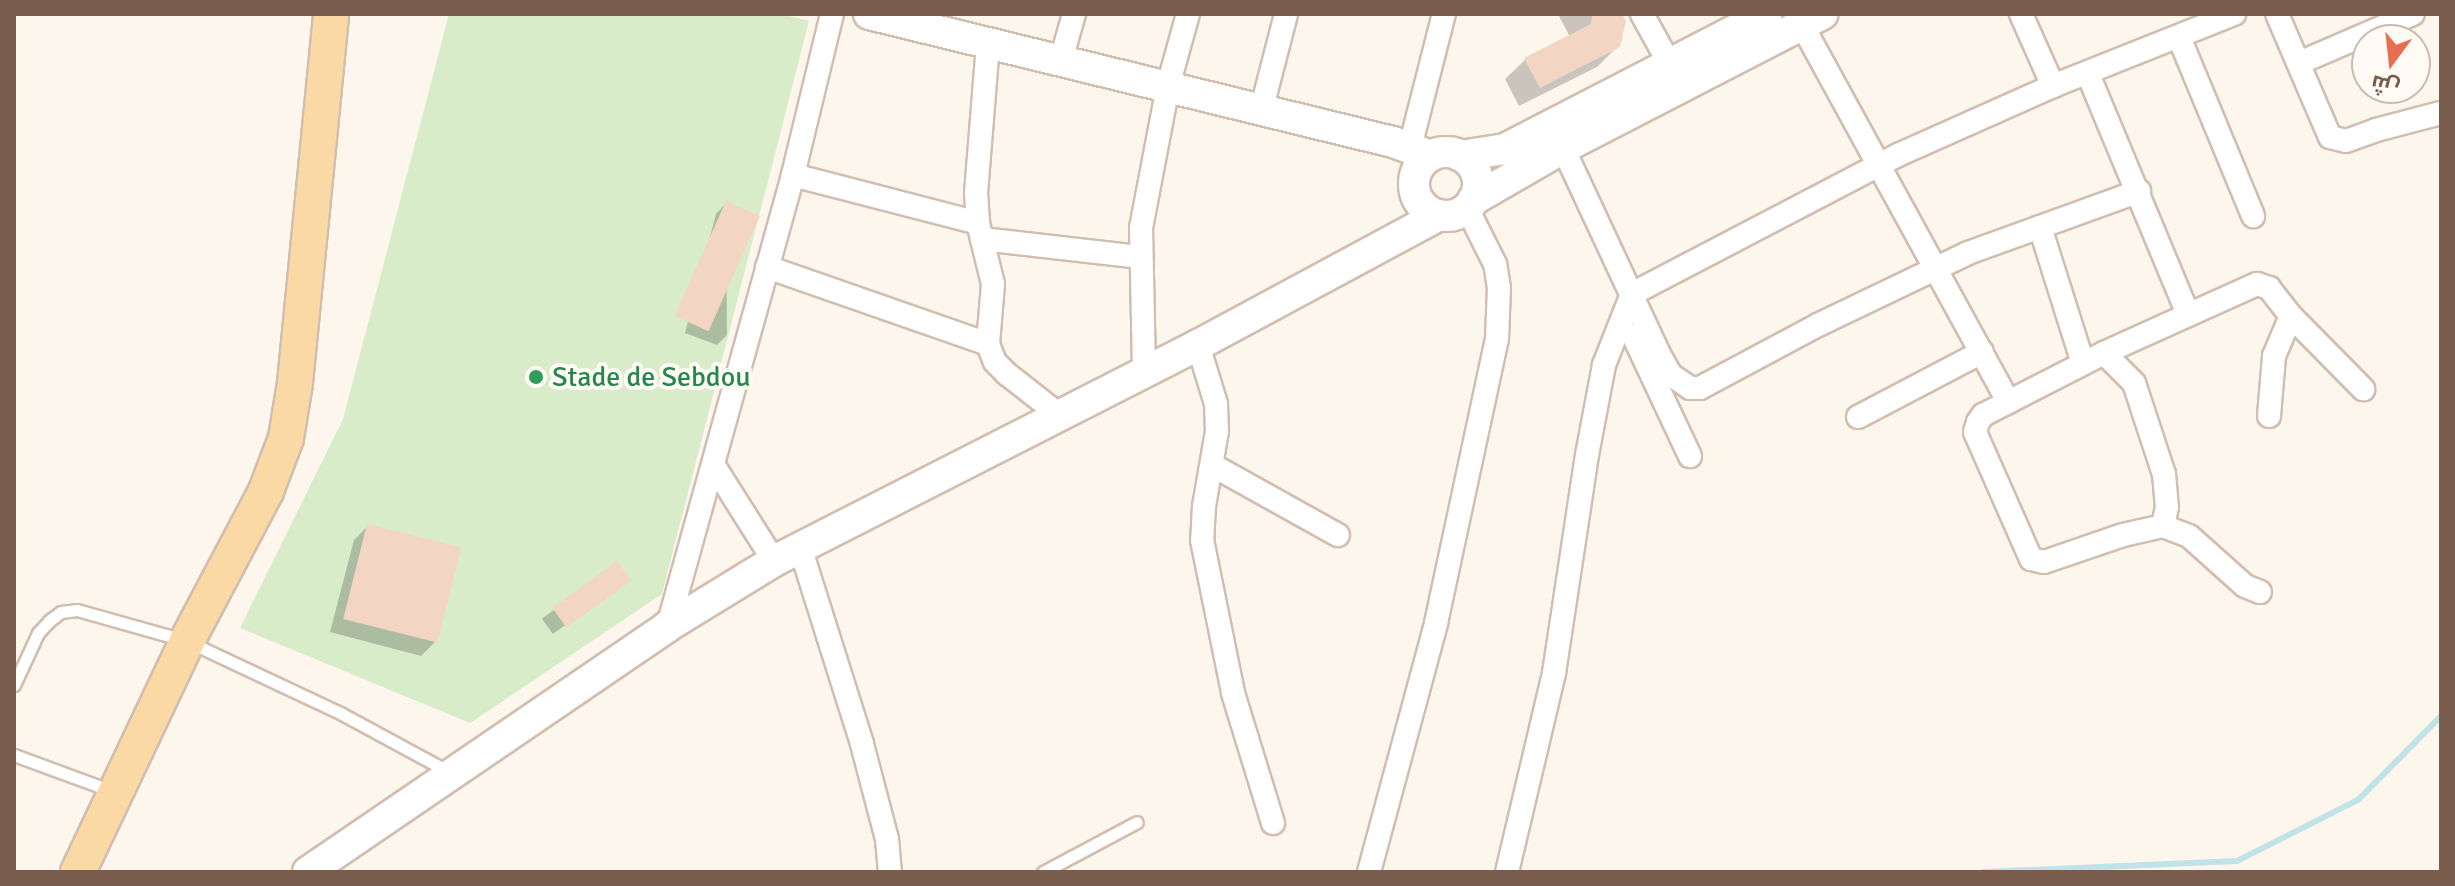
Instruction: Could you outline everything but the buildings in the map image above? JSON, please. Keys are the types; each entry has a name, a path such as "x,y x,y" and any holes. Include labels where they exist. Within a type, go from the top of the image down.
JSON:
{"main road":[{"path":"78,872 187,641 266,491 286,438 295,383 331,14"},
{"path":"869,14 1434,153 1475,170 1477,190 1442,201"},
{"path":"1442,201 1418,169 1434,153 1505,149 1766,14"},
{"path":"308,872 668,626 787,554 1198,345 1400,238 1411,218 1442,201 1563,148 1812,20"},
{"path":"1371,139 1395,170 1442,201"}],"street":[{"path":"668,626 793,175 832,14"},
{"path":"1061,60 1074,14"},
{"path":"1144,370 1139,257 1148,182 1168,86 1188,14"},
{"path":"1261,111 1286,14"},
{"path":"1434,153 1444,14"},
{"path":"1642,14 1669,63"},
{"path":"2021,14 2053,86"},
{"path":"1507,872 1554,673 1602,376 1628,303 1878,165 2053,86 2234,14"},
{"path":"2277,14 2326,133 2339,141 2441,113"},
{"path":"2299,63 2413,14"},
{"path":"1812,20 1878,165 2008,402"},
{"path":"2179,37 2253,216"},
{"path":"988,44 978,165 980,231 993,284 988,344 995,362 1058,414"},
{"path":"2088,74 2188,314"},
{"path":"1563,148 1690,456"},
{"path":"793,175 980,231 1139,257"},
{"path":"1628,303 1671,375 1684,387 1700,388 1818,325 1937,268 2139,191"},
{"path":"1369,872 1436,623 1497,339 1499,288 1495,264 1442,201"},
{"path":"2040,227 2083,363"},
{"path":"767,267 988,344"},
{"path":"2260,592 2245,586 2189,536 2163,526 2123,535 2044,562 2031,559 1975,432 1983,415 2083,363 2257,284 2269,288 2291,316 2363,389"},
{"path":"2269,416 2274,356 2291,316"},
{"path":"1198,345 1216,404 1212,465 1204,506 1204,552 1233,693 1273,823"},
{"path":"1858,417 1982,352"},
{"path":"2104,353 2134,383 2164,474 2167,507 2163,526"},
{"path":"1212,465 1338,535"},
{"path":"714,466 787,554 862,744 887,839 890,872"}],"lane":[{"path":"14,685 38,633 61,612 77,610 187,641 342,714 451,773"},
{"path":"14,755 117,793"},
{"path":"1043,872 1137,822"}],"green space":[{"name":"Stade de Sebdou","path":"449,14 780,14 809,21 662,594 470,723 240,628 343,419"}],"waterway":[{"path":"1984,872 2237,861 2358,800 2441,716"}],"place":[{"name":"Stade de Sebdou","path":"536,377"}]}
